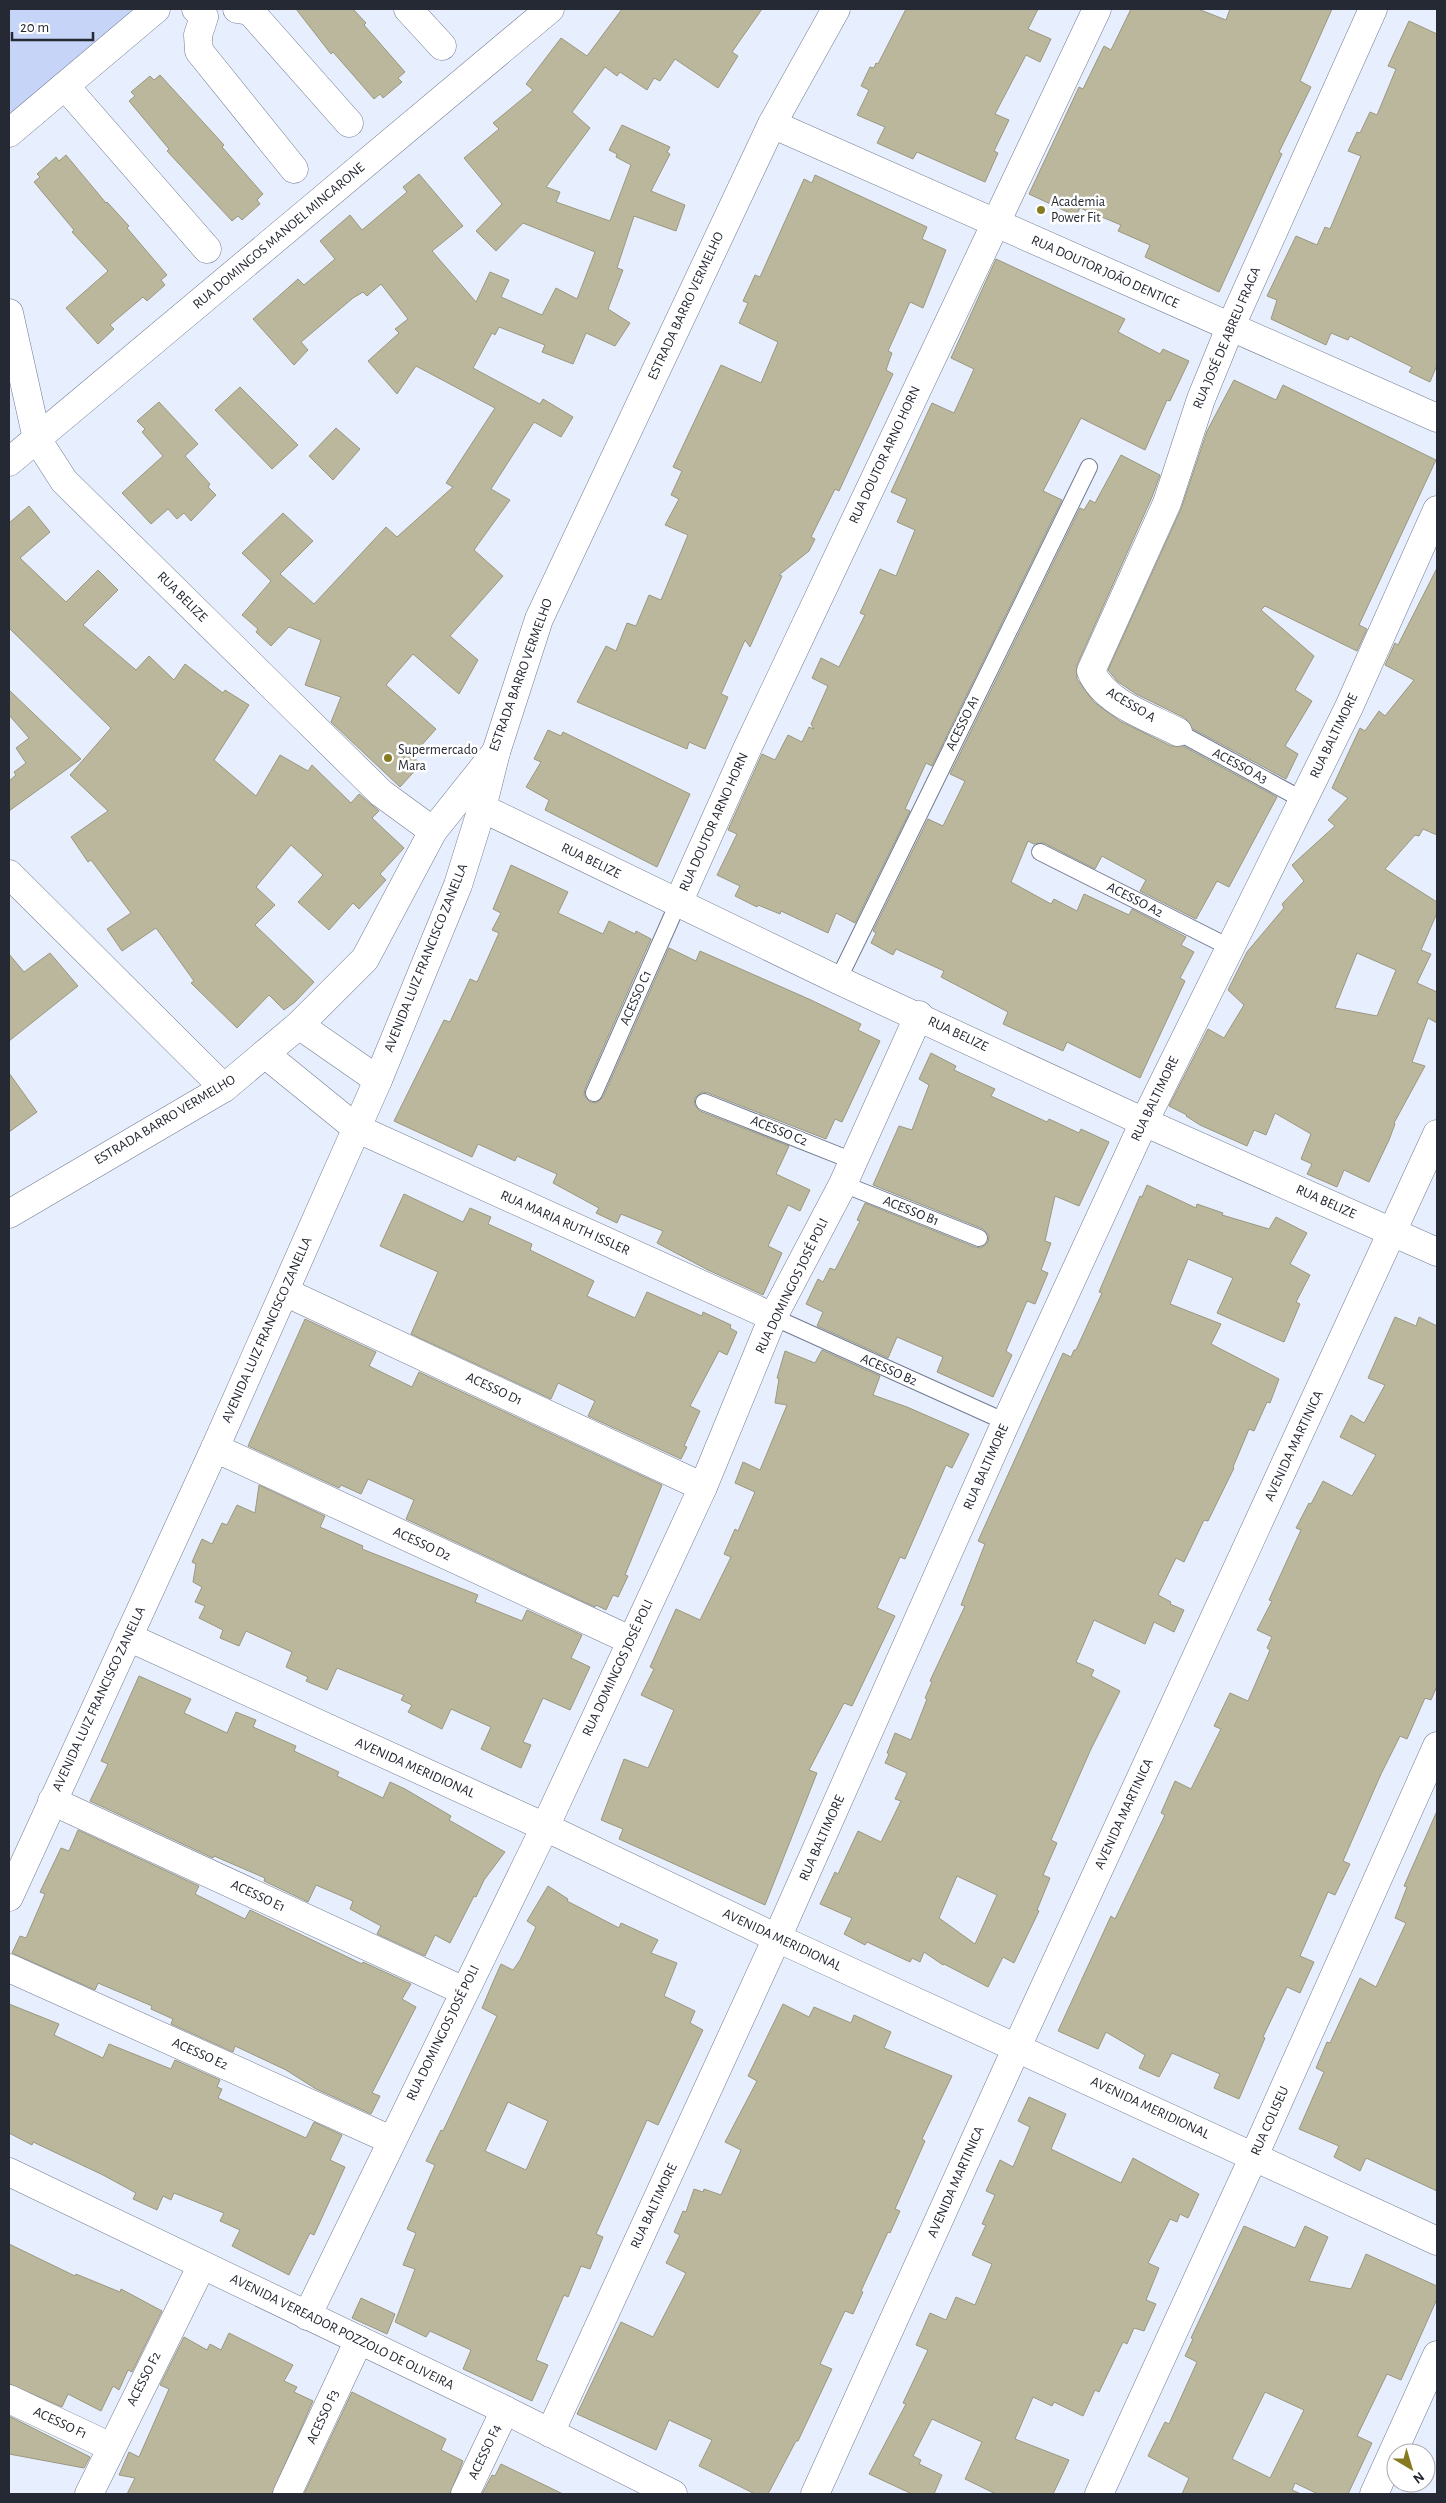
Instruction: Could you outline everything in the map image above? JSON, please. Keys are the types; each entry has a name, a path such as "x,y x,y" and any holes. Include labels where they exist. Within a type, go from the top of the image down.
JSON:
{"street":[{"path":"9,133 156,9"},
{"path":"232,9 200,13 199,51 294,169"},
{"path":"238,9 250,11 349,123"},
{"path":"408,9 442,46"},
{"name":"RUA DOMINGOS MANOEL MINCARONE","path":"9,462 550,9"},
{"name":"ESTRADA BARRO VERMELHO","path":"9,1214 224,1088 299,1025 365,959 433,831 496,752 539,619 772,124 836,9"},
{"name":"RUA DOUTOR ARNO HORN","path":"678,903 747,749 994,222 1097,9"},
{"name":"RUA JOSÉ DE ABREU FRAGA","path":"1091,671 1167,503 1195,416 1230,328 1373,9"},
{"path":"65,86 207,249"},
{"name":"RUA DOUTOR JOÃO DENTICE","path":"772,124 1437,418"},
{"name":"RUA BELIZE","path":"9,313 37,439 64,481 381,794 433,831"},
{"name":"RUA BALTIMORE","path":"550,2433 777,1938 1006,1422 1144,1122 1353,698 1437,510"},
{"name":"ACESSO A","path":"1091,671 1096,683 1114,699 1178,732"},
{"name":"AVENIDA LUIZ FRANCISCO ZANELLA","path":"9,1897 215,1448 378,1080 458,885 482,808 496,752"},
{"name":"RUA BELIZE","path":"482,808 838,980 919,1015 1144,1122 1437,1252"},
{"path":"9,874 224,1088"},
{"name":"RUA DOMINGOS JOSÉ POLI","path":"307,2316 545,1827 630,1640 703,1487 773,1317 848,1172 919,1015"},
{"path":"299,1025 378,1080"},
{"name":"RUA MARIA RUTH ISSLER","path":"265,1054 356,1128 773,1317"},
{"name":"AVENIDA MARTINICA","path":"814,2494 1017,2047 1437,1134"},
{"name":"ACESSO D1","path":"285,1292 703,1487"},
{"name":"ACESSO D2","path":"215,1448 630,1640"},
{"name":"AVENIDA MERIDIONAL","path":"128,1638 545,1827 777,1938 1437,2240"},
{"name":"RUA COLISEU","path":"1099,2494 1254,2156 1437,1746"},
{"name":"ACESSO E1","path":"52,1801 464,1991"},
{"name":"ACESSO E2","path":"9,1968 391,2140"},
{"name":"AVENIDA VEREADOR POZZOLO DE OLIVEIRA","path":"9,2172 505,2410 673,2494"},
{"name":"ACESSO F2","path":"89,2494 202,2265"},
{"name":"ACESSO F3","path":"287,2494 358,2340"},
{"path":"1374,2494 1437,2355"},
{"name":"ACESSO F1","path":"9,2398 111,2447"},
{"name":"ACESSO F4","path":"465,2494 505,2410"}],"lane":[{"name":"ACESSO A1","path":"838,980 1089,467"},
{"name":"ACESSO A3","path":"1178,732 1303,800"},
{"name":"ACESSO A2","path":"1040,852 1229,947"},
{"name":"ACESSO C1","path":"594,1093 678,903"},
{"name":"ACESSO C2","path":"704,1102 848,1172"},
{"name":"ACESSO B1","path":"848,1172 979,1238"},
{"name":"ACESSO B2","path":"773,1317 1006,1422"}],"shaded area":[{"path":"9,9 140,9 9,119"}],"building":[{"path":"296,9 353,9 366,23 364,25 405,72 398,78 402,82 383,98 380,94 374,99 333,52 331,54"},
{"path":"622,9 762,9 732,52 738,56 718,88 675,59 660,81 654,78 647,90 620,72 617,76 605,67 572,112 590,128 546,187 560,192 556,202 610,221 631,165 616,157 617,154 609,150 622,125 670,147 667,152 670,154 651,191 685,205 676,231 634,216 617,268 623,270 608,309 630,323 615,346 586,333 573,364 542,352 545,345 499,327 495,335 492,333 473,368 540,404 543,399 573,417 561,437 534,422 491,489 510,500 474,550 503,576 450,636 478,660 459,694 413,654 386,685 436,729 412,756 421,764 400,787 331,722 341,697 305,685 321,640 289,627 271,646 256,632 258,629 242,615 271,581 242,553 283,513 313,541 280,574 314,604 386,527 397,537 453,487 446,483 495,408 416,366 397,394 368,361 399,333 395,329 408,319 381,284 367,296 363,292 353,298 301,342 308,350 294,365 253,319 298,279 304,285 335,259 320,241 350,215 362,230 407,192 403,187 419,174 463,226 432,251 476,302 490,272 509,280 501,297 542,315 556,288 577,299 595,252 523,223 496,251 476,231 502,204 464,158 499,129 493,123 533,90 526,84 561,38 587,56"},
{"path":"906,9 1038,9 1028,29 1051,39 1040,62 1026,55 995,114 1009,120 994,151 998,153 985,182 917,152 913,159 877,143 885,127 857,115 869,90 861,86 870,67 874,68 876,63 878,64"},
{"path":"1131,9 1198,9 1226,20 1230,9 1332,9 1300,81 1311,87 1279,152 1282,154 1219,292 1145,257 1150,245 1118,231 1121,225 1080,208 1076,216 1029,194 1079,87 1083,89 1104,46 1111,50"},
{"path":"1409,21 1437,34 1437,365 1430,382 1409,372 1412,367 1350,336 1348,340 1331,333 1326,345 1271,319 1277,300 1267,296 1296,236 1317,245 1325,227 1330,229 1361,156 1348,151 1357,132 1360,133 1370,112 1377,115 1396,69 1388,66"},
{"path":"160,75 224,145 222,147 263,194 257,200 260,204 242,220 238,216 232,221 167,151 169,149 129,101 135,96 131,92 150,76 154,80"},
{"path":"66,155 106,203 129,226 127,228 167,275 161,280 165,285 147,301 143,297 110,325 114,329 98,344 66,308 108,271 72,232 74,230 34,182 40,177 37,174 56,157 59,161"},
{"path":"815,175 927,227 922,239 946,250 923,308 910,302 888,351 892,353 886,370 893,374 839,491 835,489 811,537 815,539 809,551 779,575 782,576 750,647 745,640 721,694 728,697 705,749 689,742 687,749 577,702 606,646 616,651 627,623 636,626 649,595 661,600 688,535 665,525 679,499 671,495 682,471 673,467 721,365 761,383 778,342 739,323 748,303 743,301 755,275 760,277 804,179 812,183"},
{"path":"996,259 1125,319 1118,332 1160,354 1163,349 1189,361 1170,401 1167,400 1145,450 1081,418 1043,491 1062,500 932,766 926,763 905,809 910,811 855,923 836,913 828,933 781,911 780,914 758,905 757,907 735,896 740,886 717,875 737,834 728,830 762,754 775,760 788,735 802,742 809,727 814,729 811,724 828,686 812,678 821,658 839,667 865,615 860,613 880,569 896,576 915,530 897,522 907,499 891,492 932,403 954,413 974,369 951,358"},
{"path":"1234,380 1276,400 1283,385 1436,460 1359,625 1367,629 1357,651 1265,606 1261,610 1314,656 1295,690 1312,701 1285,746 1298,754 1286,779 1193,729 1185,718 1136,694 1117,681 1108,670 1181,509 1207,431"},
{"path":"240,387 298,445 272,469 215,410"},
{"path":"159,402 198,444 185,456 210,484 208,487 216,495 191,521 184,513 177,519 168,509 151,524 122,493 163,456 142,432 145,429 137,421"},
{"path":"336,428 360,449 333,480 309,456"},
{"path":"1121,455 1160,475 1077,665 1077,679 1094,702 1120,721 1171,746 1183,746 1277,797 1229,887 1217,881 1196,919 1140,891 1146,880 1102,856 1095,869 1044,843 1034,844 1028,841 1011,882 1051,904 1054,899 1077,911 1084,894 1129,915 1132,909 1186,937 1181,945 1194,952 1180,978 1185,981 1140,1078 1067,1042 1063,1051 1003,1024 1008,1012 941,977 944,971 896,949 893,955 871,943 876,933 873,931 928,819 943,826 965,781 950,774 1080,508 1084,510 1090,500 1095,503"},
{"path":"29,506 50,532 20,558 66,602 98,570 118,590 83,625 136,670 149,656 174,680 185,664 223,693 225,690 249,705 214,760 256,796 280,755 308,771 312,765 351,803 359,794 379,811 372,818 404,848 380,874 386,880 359,909 353,903 329,930 298,902 323,875 291,845 256,887 275,905 255,925 314,982 295,1002 284,1010 269,995 237,1028 191,983 194,981 156,928 122,951 107,929 131,913 91,860 88,862 71,837 108,811 70,775 111,728 9,628 9,523"},
{"path":"1437,568 1437,835 1423,829 1419,836 1415,835 1385,869 1437,902 1437,913 1421,950 1431,954 1417,983 1437,992 1437,1023 1428,1018 1412,1062 1425,1066 1394,1123 1389,1140 1369,1182 1344,1170 1337,1187 1307,1174 1312,1164 1301,1159 1311,1134 1275,1113 1266,1135 1254,1130 1247,1146 1200,1125 1187,1115 1169,1106 1208,1029 1224,1038 1244,1005 1228,990 1247,952 1284,908 1282,904 1304,881 1292,865 1335,826 1328,820 1348,798 1332,788 1360,728 1365,731 1379,711 1385,716 1414,680 1385,665 1395,643 1398,645","holes":["1357,953 1396,970 1377,1016 1335,1008"]},
{"path":"9,690 81,759 9,811 9,781 16,775 14,772 26,763 16,748 29,738 9,715"},
{"path":"548,730 561,736 563,732 690,794 657,867 545,810 549,800 526,787 541,762 534,759"},
{"path":"511,865 568,892 558,913 603,934 609,921 635,934 636,931 651,939 585,1089 584,1095 590,1102 596,1103 603,1097 669,948 696,961 700,951 861,1024 858,1030 880,1041 842,1122 835,1119 826,1139 708,1093 702,1092 695,1098 694,1104 700,1111 789,1146 776,1174 810,1190 800,1211 788,1205 768,1246 782,1253 763,1295 708,1270 657,1243 663,1231 621,1214 617,1223 596,1213 599,1208 553,1183 557,1174 517,1156 515,1161 478,1144 472,1157 394,1121 444,1020 450,1022 470,979 477,982 499,933 492,930 501,913 493,909"},
{"path":"50,953 78,986 9,1041 9,954 24,972"},
{"path":"931,1053 956,1066 954,1070 995,1089 991,1096 1047,1122 1049,1119 1079,1133 1081,1129 1109,1142 1079,1206 1055,1196 1045,1241 1051,1243 1041,1270 1048,1273 1035,1304 1027,1301 1006,1351 1012,1355 993,1397 937,1372 943,1357 897,1337 888,1358 817,1326 823,1312 806,1304 818,1279 823,1282 830,1268 835,1270 860,1221 857,1220 865,1203 975,1247 981,1248 988,1242 989,1236 983,1229 873,1185 899,1126 912,1130 929,1085 919,1079"},
{"path":"9,1073 37,1112 9,1132"},
{"path":"1147,1185 1196,1208 1197,1204 1223,1213 1222,1215 1269,1229 1276,1217 1307,1233 1290,1264 1310,1275 1296,1302 1300,1304 1284,1342 1217,1313 1233,1278 1188,1259 1170,1304 1221,1324 1211,1344 1279,1379 1270,1403 1267,1402 1254,1431 1249,1429 1234,1468 1208,1521 1204,1520 1184,1562 1176,1558 1158,1595 1171,1602 1170,1604 1184,1610 1174,1632 1154,1622 1145,1644 1094,1620 1076,1662 1094,1670 1091,1676 1120,1691 1091,1749 1051,1840 1057,1843 1043,1875 1050,1878 1037,1910 1039,1911 1014,1963 1003,1957 988,1987 943,1965 924,1952 920,1962 912,1958 910,1962 867,1942 865,1945 844,1934 852,1918 820,1904 835,1872 838,1874 858,1831 881,1842 901,1801 895,1799 907,1773 885,1763 889,1754 887,1753 895,1733 911,1740 927,1699 925,1698 932,1682 930,1681 965,1606 961,1605 985,1544 978,1541 1063,1353 1071,1357 1074,1350 1076,1350 1102,1293 1099,1292 1140,1196 1142,1197","holes":["957,1876 997,1895 975,1944 939,1918"]},
{"path":"404,1194 463,1222 470,1208 491,1217 488,1224 532,1244 530,1250 594,1281 587,1296 635,1318 647,1292 702,1316 703,1312 731,1325 730,1328 737,1332 727,1355 719,1351 690,1406 700,1411 684,1446 687,1447 681,1459 588,1416 595,1401 558,1383 551,1399 411,1334 438,1272 380,1246"},
{"path":"1395,1317 1416,1326 1419,1317 1437,1326 1437,1686 1431,1700 1425,1698 1407,1739 1400,1736 1381,1774 1343,1861 1350,1864 1335,1895 1328,1892 1300,1956 1314,1962 1300,1993 1287,1987 1263,2037 1265,2038 1239,2099 1214,2088 1220,2074 1172,2053 1159,2077 1139,2068 1145,2055 1106,2032 1098,2049 1058,2031 1111,1916 1115,1919 1165,1815 1161,1813 1175,1781 1191,1789 1221,1729 1214,1726 1230,1693 1248,1701 1270,1650 1267,1648 1272,1637 1257,1630 1272,1601 1269,1600 1301,1530 1296,1528 1309,1503 1311,1504 1323,1481 1352,1496 1376,1455 1340,1437 1351,1415 1364,1423 1385,1385 1368,1378"},
{"path":"305,1319 376,1352 369,1366 412,1387 419,1372 662,1485 625,1575 628,1576 618,1597 613,1595 606,1610 596,1605 595,1607 406,1519 414,1500 368,1479 361,1494 341,1485 339,1488 248,1446"},
{"path":"822,1350 880,1376 873,1395 907,1407 969,1434 952,1468 946,1465 905,1559 900,1557 877,1608 895,1616 852,1706 844,1703 809,1770 817,1773 765,1905 619,1839 623,1829 601,1820 624,1759 648,1768 674,1710 641,1695 654,1669 650,1667 676,1609 700,1620 731,1557 724,1554 735,1529 738,1531 755,1492 735,1483 743,1462 760,1470 787,1405 775,1403 779,1379 777,1378 785,1351 815,1363"},
{"path":"259,1485 325,1516 320,1527 363,1546 362,1549 478,1595 475,1602 522,1621 527,1610 582,1635 571,1658 590,1667 570,1710 543,1698 523,1742 531,1745 521,1768 481,1749 491,1727 451,1709 442,1729 408,1712 412,1705 401,1700 404,1695 337,1668 327,1690 306,1681 308,1677 286,1667 292,1652 246,1631 239,1646 220,1638 223,1630 199,1618 205,1606 195,1602 202,1587 193,1582 196,1564 192,1562 202,1539 212,1544 222,1523 227,1525 237,1505 255,1513"},
{"path":"139,1676 191,1699 184,1713 227,1733 236,1712 256,1720 253,1727 296,1746 294,1751 339,1772 337,1776 383,1798 390,1782 451,1816 449,1820 505,1852 484,1880 476,1897 474,1896 450,1943 435,1935 425,1956 377,1934 381,1926 350,1909 353,1901 316,1885 308,1902 264,1881 265,1878 214,1856 213,1858 90,1801 108,1764 101,1761"},
{"path":"1437,1811 1437,2191 1366,2158 1360,2171 1334,2157 1339,2146 1299,2129 1324,2072 1316,2068 1327,2042 1330,2043 1360,1978 1376,1987 1406,1923 1395,1918 1407,1887 1404,1886"},
{"path":"78,1830 199,1886 195,1894 245,1919 250,1910 362,1964 363,1962 411,1984 402,1999 416,2007 372,2093 380,2096 371,2114 316,2089 286,2070 235,2046 233,2052 171,2024 173,2019 151,2009 152,2006 98,1983 95,1990 12,1953 20,1936 26,1938 45,1894 40,1892 61,1848 69,1851"},
{"path":"548,1886 568,1899 567,1901 619,1928 621,1923 658,1940 651,1953 677,1963 664,1996 695,2011 690,2023 703,2030 658,2125 647,2120 596,2234 603,2237 590,2269 581,2266 568,2297 564,2295 536,2360 548,2365 532,2401 463,2369 471,2350 430,2331 426,2337 395,2322 415,2269 403,2265 416,2233 407,2229 435,2165 426,2161 441,2130 443,2131 497,2016 482,2008 501,1964 513,1970 536,1927 527,1921","holes":["508,2102 548,2121 526,2170 485,2151"]},
{"path":"9,2004 59,2024 54,2035 103,2058 109,2044 171,2069 175,2060 220,2080 217,2087 222,2089 218,2098 306,2138 314,2122 342,2135 330,2160 345,2167 314,2235 310,2233 289,2275 232,2246 240,2230 220,2221 224,2213 174,2193 171,2200 163,2196 157,2210 133,2199 136,2193 103,2175 33,2142 32,2145 9,2133"},
{"path":"783,2004 809,2017 814,2007 851,2023 854,2015 891,2032 884,2048 952,2076 922,2139 925,2141 895,2209 900,2211 890,2233 888,2232 861,2291 863,2292 853,2314 845,2311 820,2364 832,2369 798,2441 796,2441 768,2494 755,2494 699,2466 712,2440 669,2420 656,2450 577,2414 621,2322 653,2337 686,2273 666,2263 680,2235 674,2232 683,2211 686,2212 694,2189 703,2192 704,2189 721,2195 741,2150 725,2142 757,2081 748,2076"},
{"path":"1029,2097 1066,2114 1051,2149 1121,2183 1133,2158 1199,2194 1188,2218 1180,2214 1177,2222 1170,2219 1148,2263 1159,2268 1146,2300 1156,2304 1144,2331 1134,2328 1127,2344 1123,2342 1099,2392 1095,2390 1083,2416 1054,2402 1052,2406 1033,2397 1015,2439 1069,2460 1053,2494 996,2494 965,2479 982,2442 932,2419 913,2456 921,2460 919,2464 942,2475 934,2494 912,2494 869,2474 906,2404 903,2403 928,2350 916,2345 930,2313 946,2320 956,2297 975,2305 992,2264 972,2255 986,2225 982,2224 995,2195 986,2191 1000,2160 1013,2167 1030,2127 1018,2121"},
{"path":"1244,2226 1295,2248 1305,2226 1328,2237 1309,2281 1351,2289 1366,2254 1437,2286 1437,2299 1401,2380 1387,2374 1357,2436 1372,2443 1348,2494 1318,2494 1295,2483 1292,2490 1301,2494 1182,2494 1189,2478 1148,2456 1165,2422 1169,2424 1197,2362 1185,2356 1193,2339 1191,2338","holes":["1265,2392 1304,2410 1270,2478 1232,2459"]},
{"path":"9,2244 75,2276 76,2274 120,2292 121,2289 162,2311 132,2372 128,2370 119,2390 113,2386 101,2411 68,2394 62,2407 9,2384"},
{"path":"361,2298 395,2314 387,2334 352,2318"},
{"path":"229,2333 293,2365 284,2381 297,2387 294,2392 313,2401 272,2494 127,2494 135,2478 119,2475 129,2452 139,2457 169,2389 160,2385 184,2337 207,2350 210,2344 221,2350"},
{"path":"352,2392 446,2439 441,2450 463,2461 450,2494 304,2494"},
{"path":"9,2416 90,2457 84,2468 9,2454"},
{"path":"501,2464 563,2494 482,2494 492,2475 495,2476"}],"place":[{"name":"Academia Power Fit","path":"1041,210"},
{"name":"Supermercado Mara","path":"388,758"}]}
